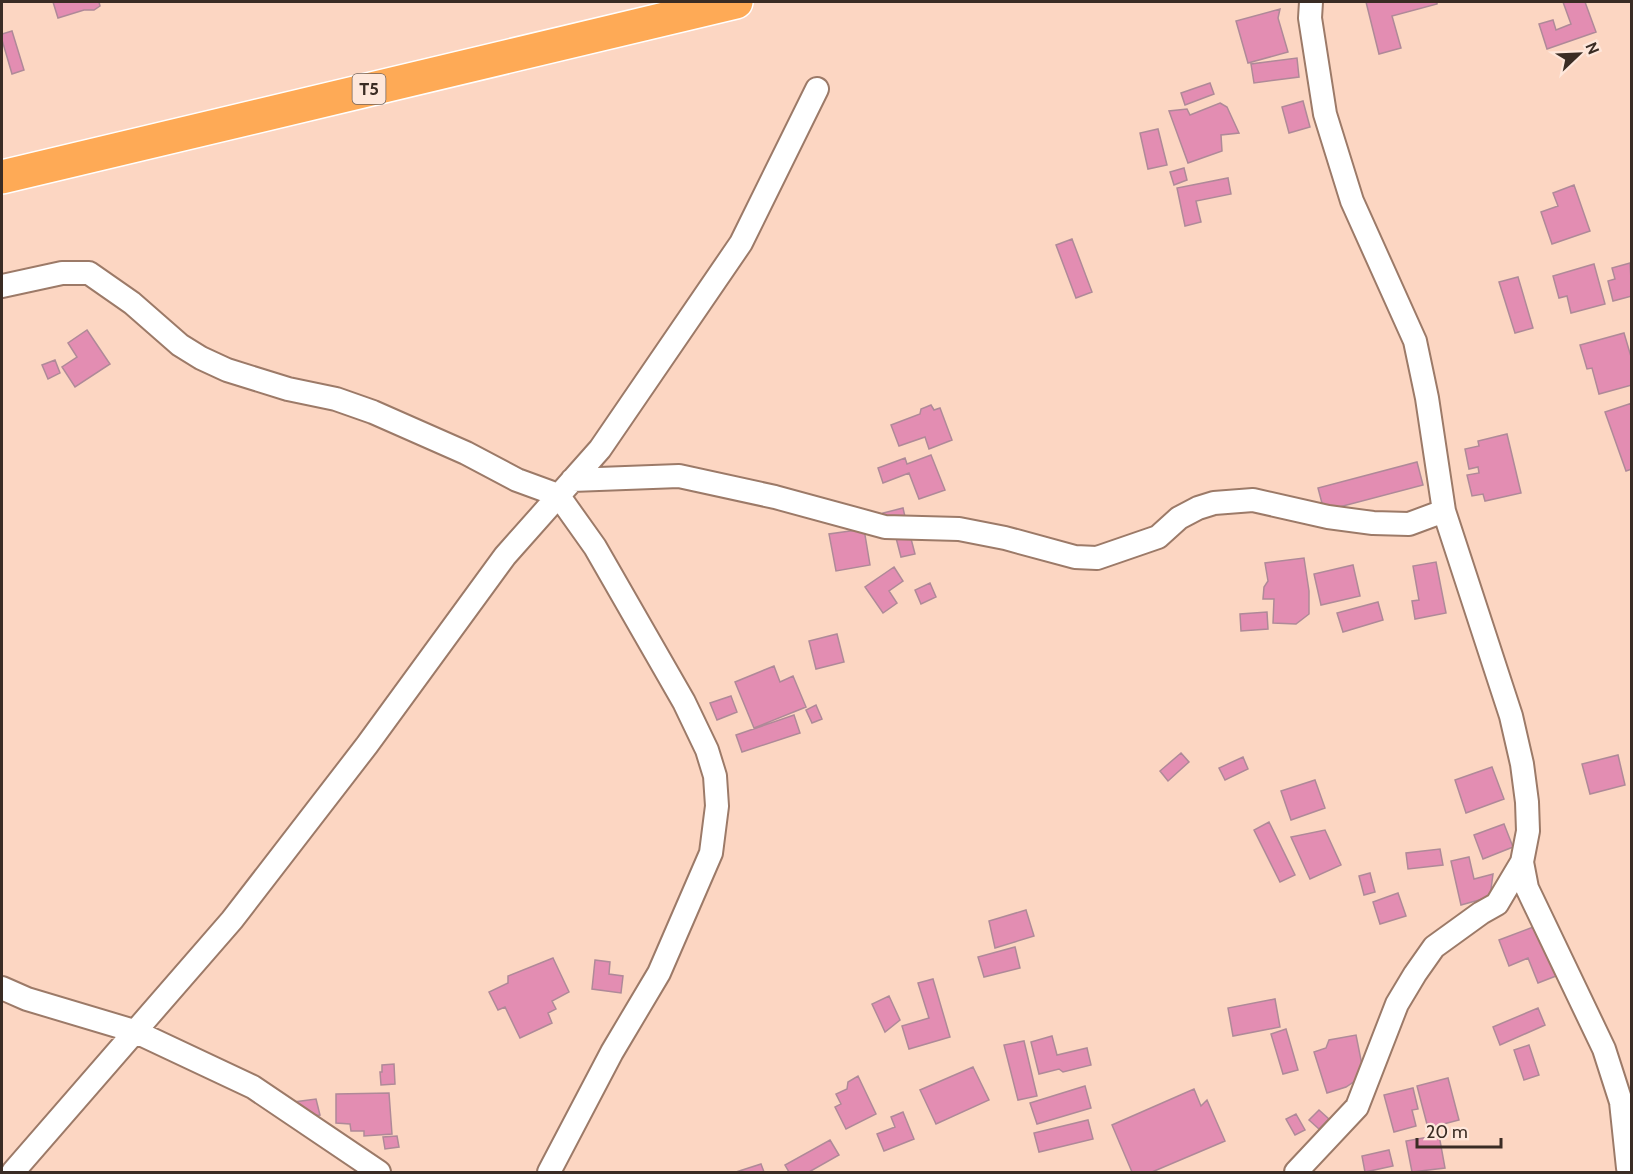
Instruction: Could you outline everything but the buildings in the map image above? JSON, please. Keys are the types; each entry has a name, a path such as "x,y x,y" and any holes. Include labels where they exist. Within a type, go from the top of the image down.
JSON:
{"highway":[{"name":"T5","path":"2,177 736,2"}],"street":[{"path":"1296,1173 1357,1107 1397,1004 1434,947 1497,904 1522,862 1528,831 1522,764 1511,716 1444,511 1427,398 1415,341 1352,201 1325,114 1310,18 1311,2"},
{"path":"13,1173 232,920 367,745 505,555 600,449 741,243 817,89"},
{"path":"2,286 62,273 89,273 132,303 180,345 201,358 227,370 288,389 336,399 373,412 466,453 517,480 565,487 679,476 775,497 885,527 959,529 1005,538 1075,557 1097,558 1158,537 1179,518 1214,503 1253,500 1328,517 1373,523 1409,524 1444,511"},
{"path":"549,1173 612,1052 658,973 711,853 717,806 715,776 707,750 684,702 595,546 565,487"},
{"path":"1522,862 1527,888 1604,1049 1621,1102 1628,1168 1631,1173"},
{"path":"2,988 27,999 134,1031 253,1087 379,1173"}]}
